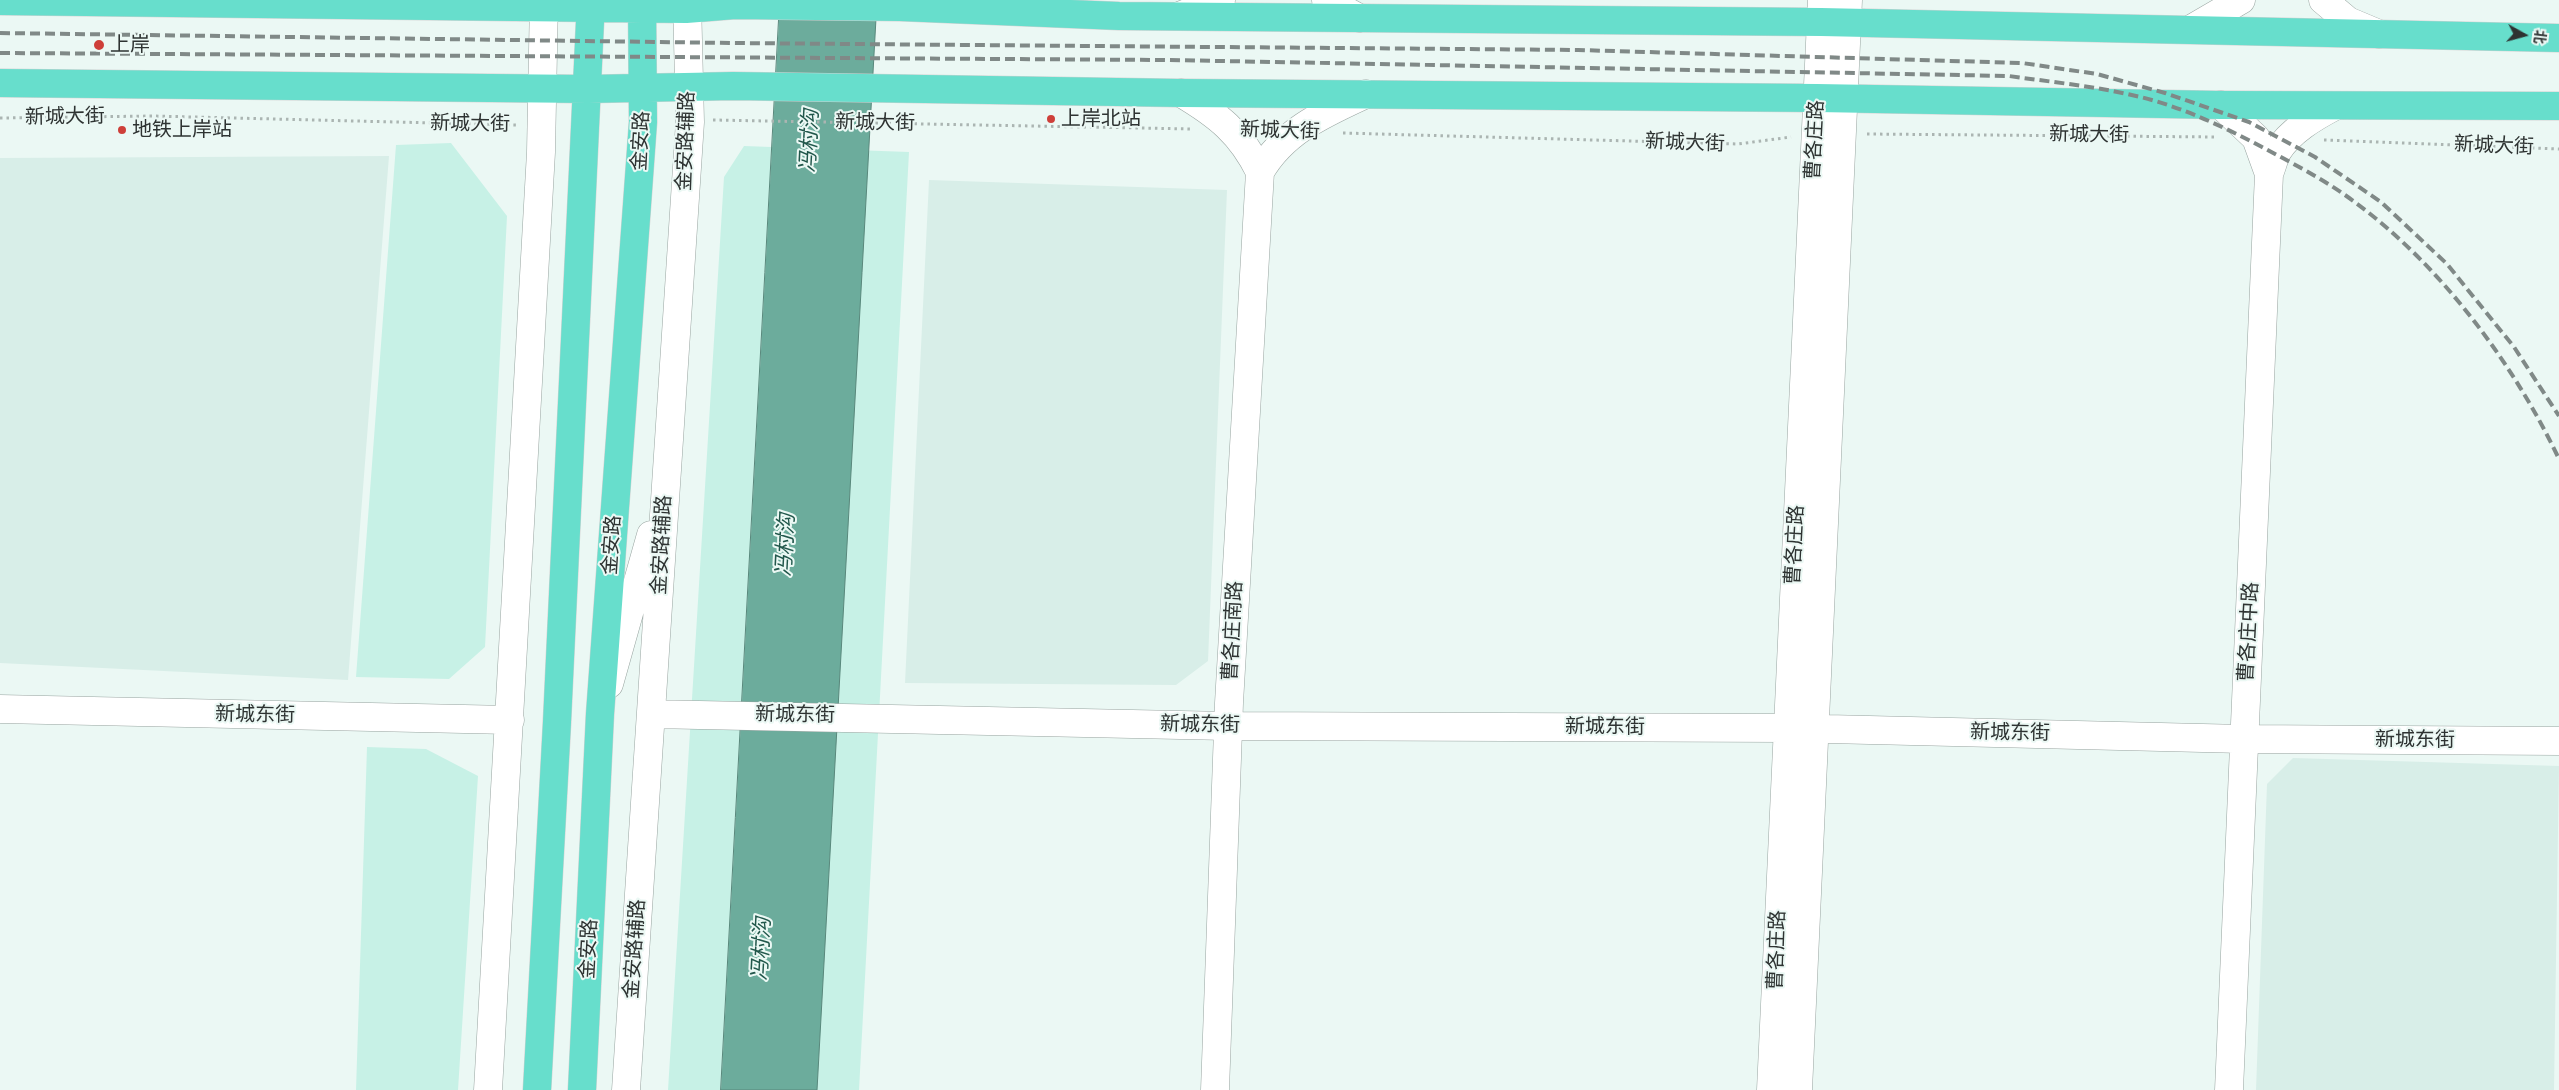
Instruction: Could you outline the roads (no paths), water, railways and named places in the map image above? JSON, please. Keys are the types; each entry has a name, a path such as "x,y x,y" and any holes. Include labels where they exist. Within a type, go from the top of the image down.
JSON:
{"main road":[{"path":"0,1 591,3 900,7 1179,16 1359,18 1834,11 2191,29 2559,38"},
{"path":"537,1090 591,3"},
{"name":"金安路","path":"582,1090 600,714 643,88 642,4"},
{"name":"新城大街","path":"0,83 543,89 732,86 895,90 1830,98 2221,105 2559,106"}],"street":[{"path":"1179,16 1221,0"},
{"path":"1326,0 1359,18"},
{"path":"2191,29 2241,0"},
{"path":"2323,0 2348,21 2379,34"},
{"path":"488,1090 510,720 543,89 544,3"},
{"name":"金安路辅路","path":"626,1090 690,122 686,5"},
{"name":"曹各庄路","path":"1798,1090 1814,728 1829,133 1834,11"},
{"name":"曹各庄南路","path":"1181,93 1210,110 1233,130 1249,149 1260,172 1228,726 1215,1090"},
{"path":"1260,172 1269,156 1295,132 1321,115 1366,94"},
{"name":"曹各庄中路","path":"2221,105 2256,138 2270,174"},
{"name":"曹各庄中路","path":"2229,1090 2270,174 2277,152 2288,139 2312,118 2335,106"},
{"name":"曹各庄路","path":"1771,1090 1786,728 1829,133"},
{"path":"600,714 665,486"},
{"name":"新城东街","path":"0,709 510,720"},
{"name":"新城东街","path":"651,714 1228,726 1814,728 2244,739 2559,741"}],"water":[{"name":"冯村沟","path":"780,0 877,0 817,1090 721,1090"}],"railway":[{"path":"0,33 731,43 1578,50 2022,63 2097,74 2165,93 2249,122 2315,157 2381,202 2447,264 2514,347 2559,416"},
{"path":"0,53 1169,60 2009,76 2088,87 2152,100 2200,117 2298,166 2334,187 2356,203 2417,256 2472,319 2520,388 2541,423 2559,459"}],"place":[{"name":"上岸","path":"99,45"},
{"name":"上岸北站","path":"1051,119"},
{"name":"地铁上岸站","path":"122,130"}]}
